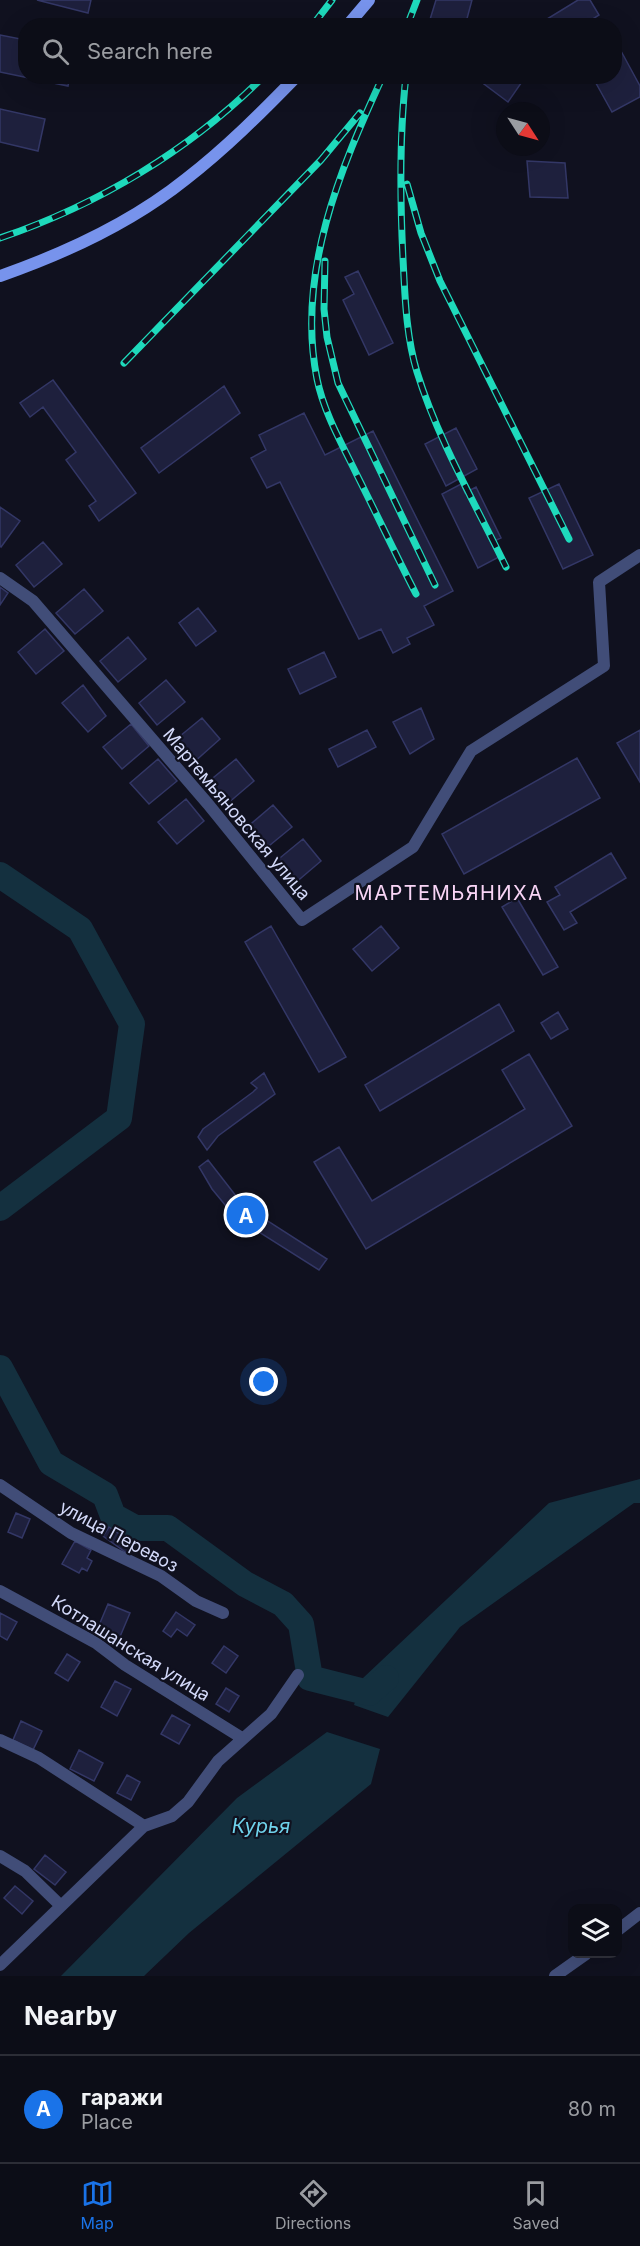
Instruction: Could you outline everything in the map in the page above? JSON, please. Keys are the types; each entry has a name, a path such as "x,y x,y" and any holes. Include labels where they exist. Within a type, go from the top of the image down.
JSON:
{"main road":[{"path":"354,18 369,0"},
{"path":"0,276 36,263 116,226 153,203 215,155 289,84"}],"street":[{"name":"Мартемьяновская улица","path":"0,578 33,601 208,804 302,920 413,847 471,751 604,666 599,582 640,555"},
{"name":"улица Перевоз","path":"0,1485 71,1533 161,1575 196,1601 223,1613"},
{"name":"Котлашанская улица","path":"0,1591 96,1643 125,1665 242,1738"},
{"path":"0,1965 144,1826 172,1816 188,1802 206,1781 218,1761 271,1714 298,1675"},
{"path":"0,1740 39,1758 144,1826"},
{"path":"0,1856 25,1871 60,1905"},
{"path":"622,1927 640,1913"},
{"path":"555,1976 579,1958"}],"water":[{"path":"640,1479 640,1503 634,1503 460,1627 388,1717 354,1705 363,1678 549,1503"},
{"name":"Курья","path":"327,1732 380,1749 371,1784 189,1933 144,1976 61,1976 237,1798"}],"building":[{"path":"37,0 91,0 88,13"},
{"path":"436,0 472,0 467,18 430,18"},
{"path":"578,0 590,0 599,15 594,18 549,18"},
{"path":"0,35 18,38 18,76 0,72"},
{"path":"622,53 640,86 640,97 612,112 596,84 622,84"},
{"path":"484,84 520,84 508,102"},
{"path":"0,109 45,119 38,151 0,142"},
{"path":"527,161 565,163 568,198 530,197"},
{"path":"358,271 393,343 369,355 343,300 354,294 345,277"},
{"path":"53,380 136,493 99,521 89,506 96,501 66,460 76,452 43,407 30,417 20,403"},
{"path":"224,386 240,413 159,473 141,448"},
{"path":"304,413 325,455 373,431 453,591 424,606 434,625 407,638 410,644 393,653 381,629 359,639 280,482 267,488 251,458 266,450 259,435"},
{"path":"456,428 477,469 446,486 425,444"},
{"path":"461,484 465,493 476,487 501,538 492,542 499,557 478,568 442,494"},
{"path":"559,484 593,555 563,569 529,498"},
{"path":"0,507 20,521 1,547 0,546"},
{"path":"43,542 62,564 34,587 16,565"},
{"path":"0,587 8,593 0,605"},
{"path":"84,589 103,611 75,634 56,613"},
{"path":"198,608 216,631 196,646 179,623"},
{"path":"45,629 64,651 36,674 18,652"},
{"path":"128,637 146,659 118,682 100,661"},
{"path":"324,652 336,677 300,694 288,669"},
{"path":"166,680 185,702 157,725 139,703"},
{"path":"83,685 106,716 88,732 62,703"},
{"path":"421,708 434,739 410,754 393,722"},
{"path":"202,718 220,739 193,763 174,741"},
{"path":"131,724 149,746 122,769 103,747"},
{"path":"367,730 376,747 338,767 329,749"},
{"path":"640,730 640,782 617,743"},
{"path":"577,758 600,798 464,874 442,834"},
{"path":"158,759 177,781 149,804 130,783"},
{"path":"236,759 254,781 227,804 208,782"},
{"path":"186,799 204,821 177,844 158,822"},
{"path":"273,805 292,827 264,850 246,828"},
{"path":"303,839 321,861 294,884 275,862"},
{"path":"611,853 626,878 570,912 577,923 564,930 547,902 560,895 555,887"},
{"path":"517,898 558,967 543,975 502,907"},
{"path":"271,926 346,1057 319,1072 245,942"},
{"path":"381,926 399,948 372,971 353,949"},
{"path":"499,1004 514,1031 380,1111 365,1085"},
{"path":"558,1012 568,1029 551,1039 541,1023"},
{"path":"529,1054 572,1126 366,1249 314,1162 339,1147 372,1201 525,1109 502,1070"},
{"path":"264,1073 275,1094 218,1136 207,1150 198,1137 203,1129 253,1092 257,1088 251,1083"},
{"path":"208,1160 243,1205 327,1259 319,1270 235,1217 212,1189 199,1167"},
{"path":"16,1513 30,1519 22,1538 8,1532"},
{"path":"109,1527 134,1544 128,1554 103,1536"},
{"path":"75,1541 91,1550 87,1558 92,1561 87,1571 82,1568 79,1573 62,1564"},
{"path":"108,1604 130,1613 119,1639 97,1630"},
{"path":"176,1612 195,1625 187,1636 177,1629 171,1637 163,1631"},
{"path":"0,1613 17,1622 7,1640 0,1636"},
{"path":"224,1646 238,1656 226,1673 212,1663"},
{"path":"67,1654 80,1662 68,1681 55,1673"},
{"path":"115,1681 131,1689 117,1716 101,1707"},
{"path":"226,1688 239,1696 229,1712 216,1704"},
{"path":"172,1715 190,1725 179,1744 161,1734"},
{"path":"21,1721 42,1731 33,1750 13,1740"},
{"path":"79,1750 103,1763 94,1781 70,1769"},
{"path":"127,1775 140,1782 131,1800 117,1793"},
{"path":"45,1855 66,1872 55,1885 34,1869"},
{"path":"15,1886 33,1901 22,1914 4,1898"}],"waterway":[{"path":"0,875 80,929 132,1024 119,1118 0,1208"},
{"path":"0,1368 51,1463 105,1495 113,1516 135,1528 168,1528 245,1584 283,1604 301,1624 310,1678 369,1693 386,1678"}],"railway":[{"path":"318,18 332,0"},
{"path":"410,18 417,0"},
{"path":"0,238 72,209 141,172 205,128 255,84"},
{"path":"379,84 352,148 326,223 317,262 312,300 312,340 317,379 329,416 416,594"},
{"path":"405,84 401,145 401,190 404,287 410,344 417,372 435,422 506,567"},
{"path":"124,363 321,160 360,113"},
{"path":"407,184 421,233 440,281 569,539"},
{"path":"325,261 324,309 327,337 338,383 435,585"}],"place":[{"name":"гаражи","path":"246,1215"}],"district":[{"name":"МАРТЕМЬЯНИХА","path":"449,893"}]}
